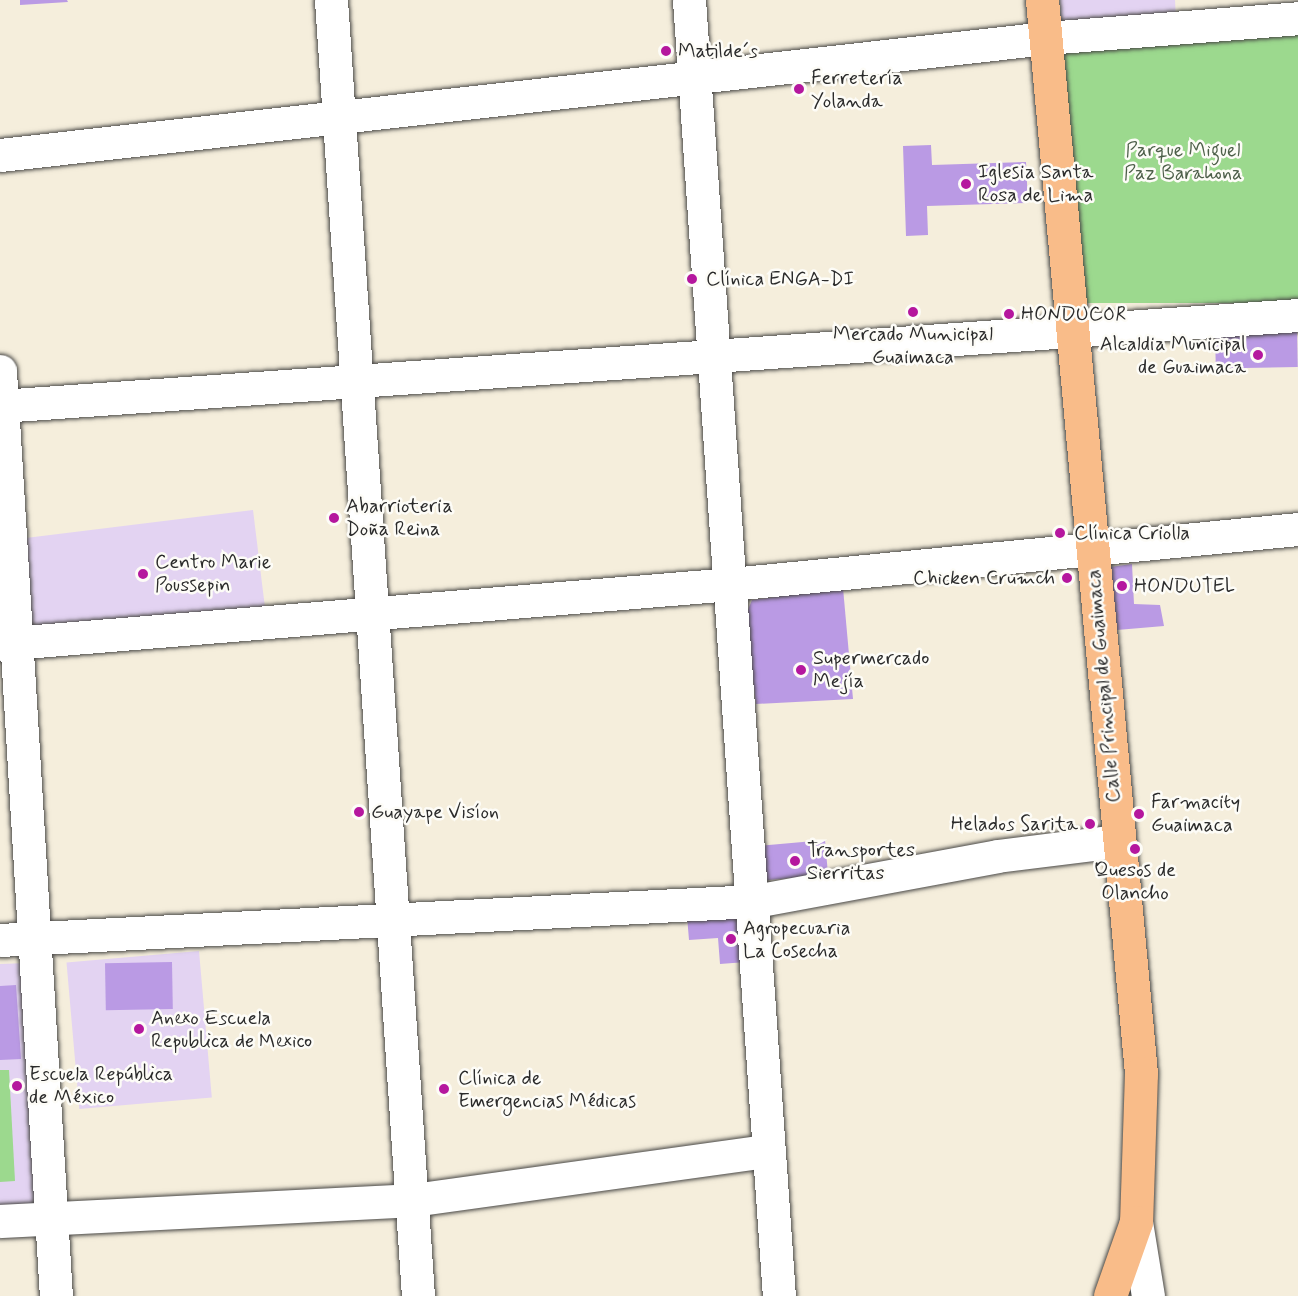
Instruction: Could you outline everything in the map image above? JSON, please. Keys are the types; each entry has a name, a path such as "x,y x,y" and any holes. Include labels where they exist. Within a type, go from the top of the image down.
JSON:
{"main road":[{"name":"Calle Principal de Guaimaca","path":"1042,0 1141,1073 1137,1222 1110,1296"}],"street":[{"path":"331,0 341,119 371,613 418,1296"},
{"path":"689,0 697,76 712,353 756,901 767,1151 779,1296"},
{"path":"0,155 341,119 697,76 1046,38 1298,18"},
{"path":"2,405 356,377 1072,328 1298,315"},
{"path":"0,371 9,644 37,938 56,1296"},
{"path":"9,644 731,584 1298,529"},
{"path":"0,940 756,901 997,856 1118,841"},
{"path":"0,1221 413,1200 767,1151"},
{"path":"1137,1222 1148,1296"}],"shaded area":[{"path":"1060,0 1175,0 1176,19 1062,29"},
{"name":"Centro Marie Poussepin","path":"253,510 266,613 34,642 22,538"},
{"name":"Anexo Escuela Republica de Mexico","path":"199,951 212,1097 79,1109 67,963"},
{"name":"Escuela República de México","path":"28,963 40,1208 0,1210 0,964"}],"green space":[{"name":"Parque Miguel Paz Barahona","path":"1058,30 1298,30 1298,303 1058,303"},
{"path":"0,1070 9,1070 15,1181 0,1182"}],"building":[{"path":"20,0 67,0 68,2 20,5"},
{"name":"Iglesia Santa Rosa de Lima","path":"931,145 932,165 1026,162 1028,203 927,206 928,235 906,236 903,146"},
{"name":"Alcaldia Municipal de Guaimaca","path":"1297,324 1298,367 1216,368 1215,325"},
{"name":"HONDUTEL","path":"1132,564 1134,604 1160,605 1164,626 1117,630 1110,567"},
{"name":"Supermercado Mejía","path":"843,588 853,699 756,704 745,617 752,600"},
{"name":"Transportes Sierritas","path":"825,840 828,875 766,880 763,845"},
{"name":"Agropecuaria La Cosecha","path":"742,913 746,962 720,964 718,938 689,940 687,916"},
{"path":"172,962 173,1009 106,1010 105,963"},
{"path":"16,985 21,1059 0,1060 0,986"}],"place":[{"name":"Matilde´s","path":"666,51"},
{"name":"Ferretería Yolanda","path":"799,89"},
{"name":"Iglesia Santa Rosa de Lima","path":"966,184"},
{"name":"Clínica ENGA-DI","path":"692,279"},
{"name":"Mercado Municipal Guaimaca","path":"913,312"},
{"name":"HONDUCOR","path":"1009,314"},
{"name":"Alcaldia Municipal de Guaimaca","path":"1258,355"},
{"name":"Abarrioteria Doña Reina","path":"334,518"},
{"name":"Clínica Criolla","path":"1060,533"},
{"name":"Centro Marie Poussepin","path":"143,574"},
{"name":"Chicken Crumch","path":"1067,578"},
{"name":"HONDUTEL","path":"1122,586"},
{"name":"Supermercado Mejía","path":"801,670"},
{"name":"Guayape Visíon","path":"359,812"},
{"name":"Farmacity Guaimaca","path":"1139,814"},
{"name":"Helados Sarita","path":"1090,824"},
{"name":"Quesos de Olancho","path":"1135,849"},
{"name":"Transportes Sierritas","path":"795,861"},
{"name":"Agropecuaria La Cosecha","path":"731,939"},
{"name":"Anexo Escuela Republica de Mexico","path":"139,1029"},
{"name":"Escuela República de México","path":"17,1086"},
{"name":"Clínica de Emergencias Médicas","path":"444,1089"}]}
